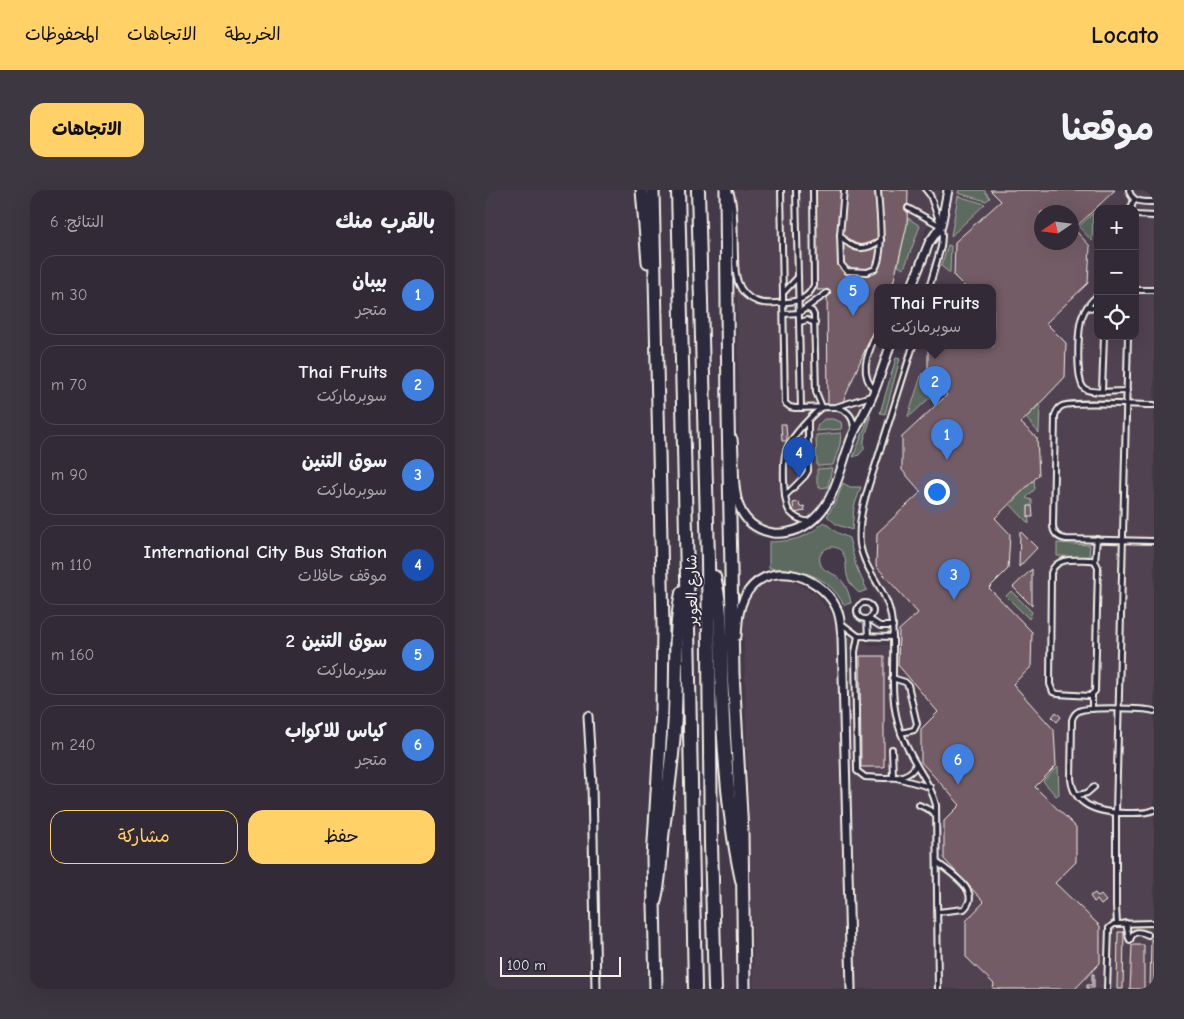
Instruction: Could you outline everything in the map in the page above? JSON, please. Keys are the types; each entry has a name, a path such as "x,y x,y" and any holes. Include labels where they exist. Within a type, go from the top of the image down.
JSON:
{"highway":[{"name":"شارع العوير","path":"678,190 695,989"},
{"name":"شارع العوير","path":"698,190 708,559 711,843 715,989"},
{"path":"708,559 718,595 725,747 735,843 742,880"},
{"path":"654,902 673,752 677,624 687,576"}],"main road":[{"path":"642,190 651,317 656,351"},
{"path":"653,190 662,529 663,675 654,828 656,989"},
{"path":"727,190 728,414 733,673 742,832 744,989"}],"street":[{"path":"913,284 929,243 941,226 948,190"},
{"path":"728,414 733,440 737,504 745,518 757,528 775,534 796,530 821,513 831,497 853,435 874,393 889,349"},
{"path":"733,673 742,603 751,587 765,576 777,573 789,574 814,583 831,600 841,622 851,989"},
{"path":"588,716 592,784 596,989"}],"lane":[{"path":"727,190 733,204 738,284 746,294 762,303 799,301 809,295 814,285 813,190"},
{"path":"781,190 785,401 789,407 836,407 860,401 874,393 866,376 865,365 874,340"},
{"path":"796,190 801,408"},
{"path":"844,191 840,235 841,264 850,271 867,272 875,269 878,262 881,240 879,190"},
{"path":"926,190 941,226 941,247 930,284"},
{"path":"1129,190 1134,199 1138,201 1154,202"},
{"path":"1132,205 1134,199"},
{"path":"908,208 941,226"},
{"path":"1139,215 1154,216"},
{"path":"840,235 849,245 859,248 872,246 881,240"},
{"path":"783,292 798,278"},
{"path":"1139,290 1153,290"},
{"path":"784,314 799,312 827,293"},
{"path":"1094,299 1087,306 1080,326 1080,382 1087,390 1127,391"},
{"path":"1087,306 1094,308"},
{"path":"806,308 810,309 813,313 815,323 816,392 823,407"},
{"path":"800,322 807,320 815,323"},
{"path":"1102,391 1104,340"},
{"path":"1117,924 1115,906 1127,340"},
{"path":"912,349 870,484 860,528 860,542 865,562 886,599 890,610 893,626 892,678 895,713 901,733 935,798 938,863 938,989"},
{"path":"1154,405 1066,405 1057,410 1055,416 1053,529 1061,538 1154,541"},
{"path":"810,522 799,519 790,512 785,496 786,450 808,421 823,407"},
{"path":"836,407 850,414 854,424 853,435"},
{"path":"785,496 808,471 808,421"},
{"path":"1091,709 1092,695 1096,688 1098,567 1095,561 1097,539"},
{"path":"1092,695 1058,694 1053,692 1050,687 1051,576 1053,567 1058,562 1075,560 1095,561"},
{"path":"868,637 868,619 872,615 872,607 863,603 858,606 857,614 860,618 868,619 878,626 893,626"},
{"path":"841,622 858,636 893,637"},
{"path":"878,626 879,637"},
{"path":"858,636 855,646 857,768 859,774 865,777 893,777 909,774 916,764"},
{"path":"892,678 903,681 908,685 917,724 914,730 901,733"},
{"path":"1154,711 1143,709 1091,709 1078,712 1072,720 1071,778 1078,795 1094,810 1141,814 1154,810"},
{"path":"892,749 893,777"},
{"path":"893,777 930,787"},
{"path":"1078,795 1094,787"},
{"path":"919,805 937,816"},
{"path":"938,863 967,888 970,895 969,903 964,909 938,912"},
{"path":"1126,923 1130,940 1136,932 1143,932 1148,936"},
{"path":"1107,989 1108,930 1112,925 1117,924 1154,923"}],"shaded area":[{"path":"735,190 940,190 906,284 874,284 874,349 885,349 831,508 816,525 796,536 786,538 772,539 754,535 747,530 741,520"},
{"path":"953,190 1154,190 1154,989 754,989 743,607 752,593 768,582 782,580 794,582 816,594 854,640 871,645 888,645 885,612 861,564 855,528 858,508 906,349 996,349 996,284 925,284"}],"green space":[{"path":"959,190 984,190 990,198 986,201 958,193"},
{"path":"958,196 985,204 951,236"},
{"path":"1093,213 1092,241 1079,227"},
{"path":"908,218 920,226 904,269 898,266"},
{"path":"948,245 951,246 950,273 941,266"},
{"path":"896,358 900,359 885,414 880,413"},
{"path":"922,373 938,390 909,417 908,416"},
{"path":"1040,404 1039,433 1026,418"},
{"path":"870,415 864,440 864,449 859,455 853,457"},
{"path":"824,419 833,419 841,422 842,429 816,431 818,425"},
{"path":"841,433 840,444 833,465 817,466 816,435"},
{"path":"832,468 828,487 819,488 819,484 817,484 817,469"},
{"path":"1034,480 1035,489 1026,498 1032,500 1032,506 1028,507 1029,524 1009,503"},
{"path":"843,483 850,487 861,487 854,507 852,530 837,525 827,516 836,502"},
{"path":"824,522 836,532 849,538 856,566 867,590 859,593 849,581 846,562 842,552 835,547 827,548 821,554 821,565 843,582 851,603 844,605 830,586 813,576 793,570 769,568 769,542 785,541 805,536"},
{"path":"1057,543 1090,545 1089,557 1057,556"},
{"path":"1011,591 1032,612 1029,619 1006,596"},
{"path":"1058,767 1059,794 1056,796 1043,781"}],"building":[{"path":"815,190 908,190 907,225 893,284 874,284 874,329 842,404 828,404 827,290 817,290"},
{"path":"990,190 1115,190 1099,205 1094,205 1094,210 1079,224 1079,205 1034,205 1034,250 1079,250 1079,234 1090,246 1088,283 1046,323 1066,343 1065,377 1021,423 1037,438 1039,475 995,518 1010,534 1008,569 989,588 1032,632 1031,667 1013,684 1054,730 1056,766 1035,787 1076,827 1076,862 1055,883 1100,926 1100,963 1075,989 993,989 994,984 966,957 966,921 984,902 944,859 944,821 960,805 921,762 921,729 938,712 898,665 899,630 918,613 876,566 877,533 921,492 902,470 902,437 947,395 928,373 928,349 996,349 996,284 962,284 954,276 955,242 1001,201"},
{"path":"781,424 786,424 787,441 782,441"},
{"path":"799,502 800,507 804,506 805,511 794,513 793,503"},
{"path":"1028,506 1032,506 1033,517 1028,517"},
{"path":"1020,531 1037,548 1019,567"},
{"path":"1032,569 1032,606 1013,587"},
{"path":"860,656 884,656 884,767 861,767"},
{"path":"1056,712 1061,717 1057,722 1052,717"},
{"path":"1095,893 1098,897 1101,895 1106,901 1101,905 1097,900 1094,902 1090,896"},
{"path":"1118,932 1124,932 1123,989 1117,989"},
{"path":"1151,939 1154,939 1154,989 1150,989"},
{"path":"1132,945 1144,945 1144,989 1130,989"},
{"path":"1092,974 1094,974 1094,988 1087,988 1087,985 1092,985"}],"place":[{"name":"سوق التنين 2","path":"853,316"},
{"name":"Thai Fruits","path":"935,407"},
{"name":"بيبان","path":"947,460"},
{"name":"International City Bus Station","path":"799,478"},
{"name":"سوق التنين","path":"954,600"},
{"name":"كياس للاكواب","path":"958,785"}]}
